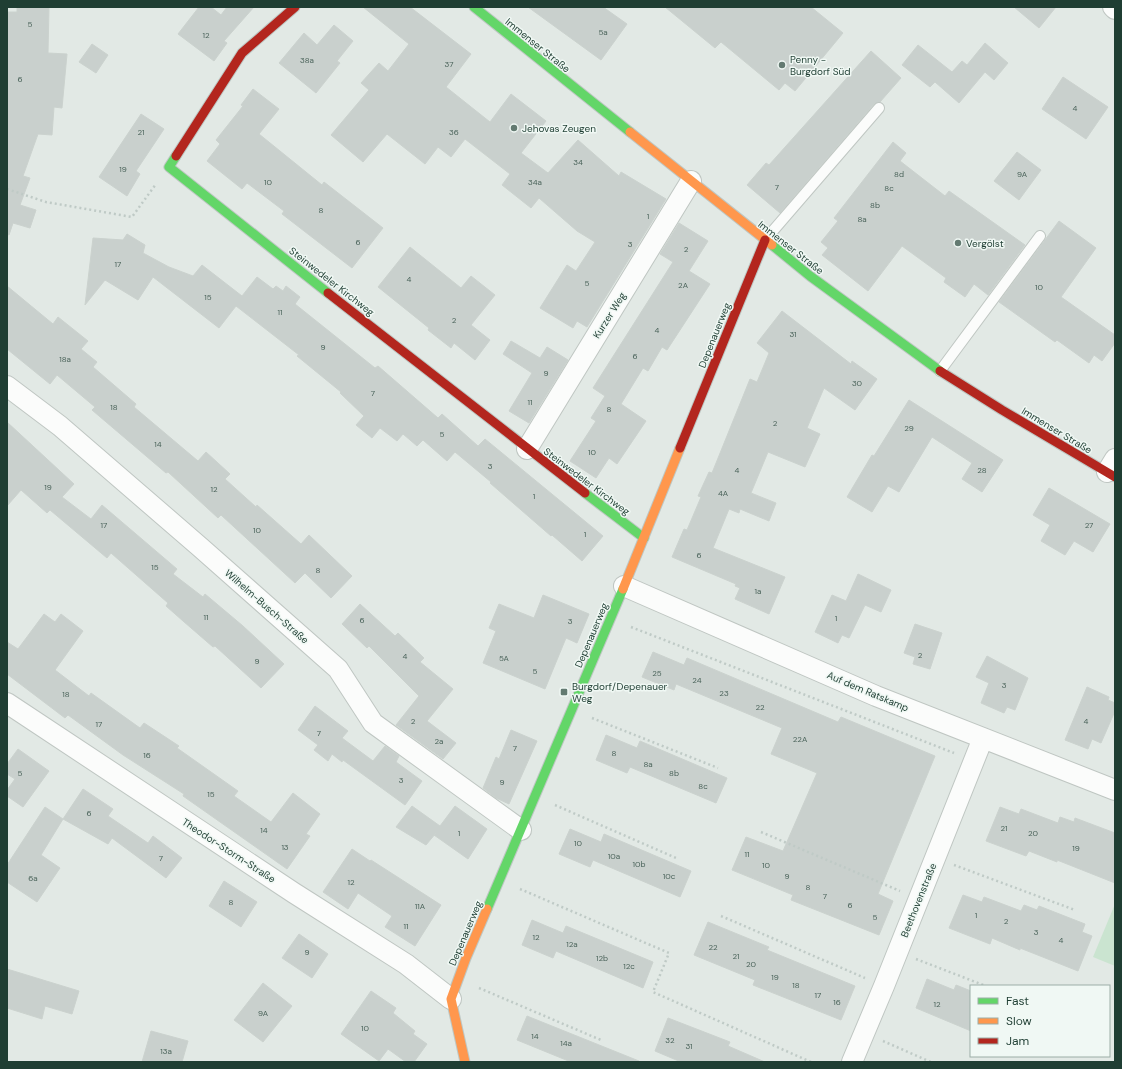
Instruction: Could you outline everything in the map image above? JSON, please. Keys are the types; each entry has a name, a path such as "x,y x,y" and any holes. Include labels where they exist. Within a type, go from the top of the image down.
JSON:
{"street":[{"path":"169,167 242,53 295,7"},
{"name":"Immenser Straße","path":"474,7 810,276 940,372 1112,469"},
{"name":"Steinwedeler Kirchweg","path":"169,167 527,449 644,538"},
{"name":"Kurzer Weg","path":"527,449 691,181"},
{"name":"Depenauerweg","path":"451,999 499,880 644,538 765,240"},
{"name":"Wilhelm-Busch-Straße","path":"7,386 60,426 338,669 373,723 521,830"},
{"name":"Auf dem Ratskamp","path":"624,586 876,696 1115,790"},
{"name":"Theodor-Storm-Straße","path":"8,704 294,893 406,964 451,999"},
{"name":"Beethovenstraße","path":"852,1062 983,738"},
{"path":"451,999 465,1062"}],"lane":[{"path":"765,240 880,108"},
{"path":"940,372 1040,236"}],"path":[{"path":"7,189 46,202 132,217 169,167"},
{"path":"610,619 974,760"},
{"path":"571,710 718,768"},
{"path":"535,796 676,858"},
{"path":"761,832 918,899"},
{"path":"935,858 1075,910"},
{"path":"499,880 669,953 653,992 811,1062"},
{"path":"721,916 884,986"},
{"path":"897,951 983,985"},
{"path":"458,980 601,1040"},
{"path":"865,1033 931,1062"}],"green space":[{"path":"1115,904 1115,966 1093,957"}],"building":[{"path":"17,7 49,7 48,53 67,54 62,108 54,107 52,135 38,134 23,176 30,178 20,205 36,210 30,228 13,223 9,235 7,234 7,12 17,12"},
{"path":"199,7 211,7 221,15 227,7 254,7 224,41 227,43 214,61 178,34"},
{"path":"363,7 410,7 471,54 446,87 490,122 511,94 546,121 521,153 548,173 578,140 619,176 621,172 666,199 587,327 577,321 573,328 540,308 567,265 576,271 595,242 577,231 539,198 531,208 502,185 510,174 465,139 451,157 438,147 425,164 387,134 363,162 331,135 369,90 361,83 379,63 388,71 409,44"},
{"path":"528,7 603,7 627,24 601,60"},
{"name":"Penny - Burgdorf Süd","path":"665,7 811,7 843,33 795,91 785,83 779,90 721,42 715,48"},
{"path":"1014,7 1056,7 1039,28"},
{"path":"334,25 353,41 337,61 340,63 316,93 279,63 304,33 317,45"},
{"path":"985,43 1008,63 994,80 985,72 959,103 935,82 930,87 902,65 918,45 952,72 962,61 967,65"},
{"path":"92,44 108,55 96,73 79,62"},
{"path":"871,51 901,78 880,102 874,104 780,213 747,185 766,163 769,165"},
{"path":"1063,77 1108,107 1086,139 1042,109"},
{"path":"253,89 279,109 259,134 322,185 324,182 383,228 352,268 282,214 284,211 247,183 242,189 207,161 220,144 216,140 243,106 241,105"},
{"path":"141,114 164,129 136,171 140,174 127,196 99,177"},
{"path":"893,142 906,153 900,161 945,196 949,191 1025,245 988,295 974,284 965,297 944,282 946,278 902,246 868,291 822,255 828,248 821,242 838,221 834,218"},
{"path":"1017,152 1041,170 1019,200 994,181"},
{"path":"1059,221 1096,248 1061,297 1115,335 1115,343 1102,361 1094,355 1089,363 1057,340 1055,342 999,302"},
{"path":"679,223 708,241 689,271 710,284 667,350 662,347 648,371 643,368 621,404 646,421 617,464 609,458 596,478 570,461 596,421 591,418 605,396 593,388 673,262 660,254"},
{"path":"127,234 145,245 143,253 169,267 193,276 202,265 242,296 257,277 273,289 276,286 283,291 286,286 300,297 295,304 375,368 378,366 438,418 442,414 478,446 485,439 603,536 582,561 552,535 551,536 455,452 447,461 423,440 417,446 403,434 397,441 380,428 372,438 356,425 364,416 340,393 341,392 297,356 299,355 236,306 219,328 153,277 138,300 105,280 85,305 93,238 123,240"},
{"path":"410,247 461,288 471,276 495,295 471,325 490,340 475,360 454,343 451,348 428,330 429,328 378,287"},
{"path":"7,286 53,324 58,317 88,341 81,349 97,362 93,367 136,404 134,407 198,461 206,452 230,474 225,479 256,507 257,505 301,544 309,535 352,576 331,598 305,573 295,583 221,515 218,518 168,472 166,473 92,410 95,407 57,375 50,384 7,349"},
{"path":"782,311 851,364 852,361 877,379 855,410 824,388 807,428 820,434 805,467 768,452 751,493 776,503 769,521 740,509 739,513 729,509 713,548 785,577 769,614 735,599 740,588 735,586 736,584 672,557 684,529 687,530 701,497 698,496 709,472 712,473 750,379 757,382 769,353 757,343"},
{"path":"511,341 540,358 547,347 568,360 529,423 509,411 532,373 503,354"},
{"path":"909,400 1003,460 982,492 962,479 972,463 932,437 899,492 888,486 872,512 847,497 872,455 874,456"},
{"path":"7,422 74,484 62,497 91,519 102,505 177,569 173,574 203,597 205,594 243,626 284,664 261,688 215,646 213,647 166,606 168,603 111,553 107,558 50,510 47,513 21,490 7,506"},
{"path":"1049,488 1110,524 1093,552 1074,541 1065,555 1041,541 1050,525 1033,515"},
{"path":"858,574 891,590 881,612 865,605 849,638 842,635 838,643 815,632 832,595 846,601"},
{"path":"543,595 589,614 577,643 566,638 545,689 483,663 496,631 489,628 499,604 534,618"},
{"path":"360,604 395,636 398,633 424,658 420,662 453,689 427,721 456,743 443,759 396,725 419,696 369,646 367,648 342,624"},
{"path":"44,614 55,622 61,614 83,631 55,670 89,696 91,693 140,728 144,723 179,746 177,748 238,791 234,796 271,822 293,793 320,814 306,834 310,836 287,869 183,796 184,794 123,755 68,715 65,718 7,674 7,642 18,649"},
{"path":"915,624 942,633 930,669 913,664 915,657 904,653"},
{"path":"653,652 684,665 687,658 838,722 841,717 935,756 878,894 893,901 879,935 791,900 793,895 732,870 746,837 783,851 817,773 771,754 782,728 676,684 674,690 642,677"},
{"path":"987,656 1028,678 1015,710 1007,707 1004,713 981,703 989,683 976,677"},
{"path":"1087,687 1109,697 1108,700 1115,703 1115,711 1101,743 1092,739 1088,749 1065,740"},
{"path":"315,706 348,731 342,738 373,761 385,746 399,756 396,762 422,781 405,805 343,760 342,762 332,754 328,761 314,750 318,745 298,730"},
{"path":"511,730 537,741 509,804 496,798 483,788 496,757 499,759"},
{"path":"606,735 637,748 640,741 727,778 716,803 630,767 627,773 596,760"},
{"path":"18,749 49,771 23,807 7,796 7,790 15,779 7,774 7,764"},
{"path":"83,789 113,809 108,816 148,843 153,836 182,858 166,878 112,838 108,844 63,819"},
{"path":"412,806 440,826 455,806 487,829 468,859 434,835 426,845 396,827"},
{"path":"45,807 63,819 41,855 60,868 37,902 7,882 7,865"},
{"path":"1000,807 1019,814 1021,809 1058,823 1060,817 1074,822 1075,818 1115,833 1115,883 1057,860 1057,862 1029,851 1026,856 986,841"},
{"path":"570,829 601,842 604,834 691,871 680,897 593,860 590,867 559,854"},
{"path":"352,849 441,905 415,946 385,927 392,916 358,893 348,909 323,892"},
{"path":"224,881 257,902 241,927 209,906"},
{"path":"963,895 982,902 984,897 1021,911 1024,905 1037,910 1039,906 1085,924 1082,932 1092,936 1078,971 992,938 990,944 949,928"},
{"path":"532,920 563,933 566,926 653,962 643,988 556,951 553,958 522,945"},
{"path":"708,922 769,947 767,950 855,986 841,1020 753,985 755,980 694,955"},
{"path":"299,934 328,954 312,978 282,958"},
{"path":"7,969 79,991 72,1014 45,1006 42,1019 7,1008"},
{"path":"927,979 954,990 956,985 970,991 970,1031 916,1008"},
{"path":"263,983 292,1006 263,1042 234,1020"},
{"path":"371,991 396,1008 393,1013 415,1031 413,1034 427,1044 414,1062 406,1062 388,1049 379,1061 341,1034"},
{"path":"527,1016 639,1062 571,1062 517,1040"},
{"path":"668,1018 730,1042 728,1046 765,1062 681,1062 655,1051"},
{"path":"151,1031 188,1041 182,1062 142,1062"}],"traffic: fast":[{"path":"474,7 630,132"},
{"path":"176,156 169,167 328,293"},
{"path":"772,245 810,276 940,371"},
{"path":"585,493 644,538"},
{"path":"487,909 623,589"}],"traffic: slow":[{"path":"630,132 772,245"},
{"path":"623,589 680,448"},
{"path":"465,1062 451,999 466,958 487,909"}],"traffic: jam":[{"path":"176,156 242,53 295,7"},
{"path":"680,448 765,240"},
{"path":"328,293 585,493"},
{"path":"940,371 1002,410 1115,477"}],"place":[{"name":"Penny - Burgdorf Süd","path":"782,65"},
{"name":"Jehovas Zeugen","path":"514,128"},
{"name":"Vergölst","path":"958,243"},
{"name":"Burgdorf/Depenauer Weg","path":"564,692"}]}
